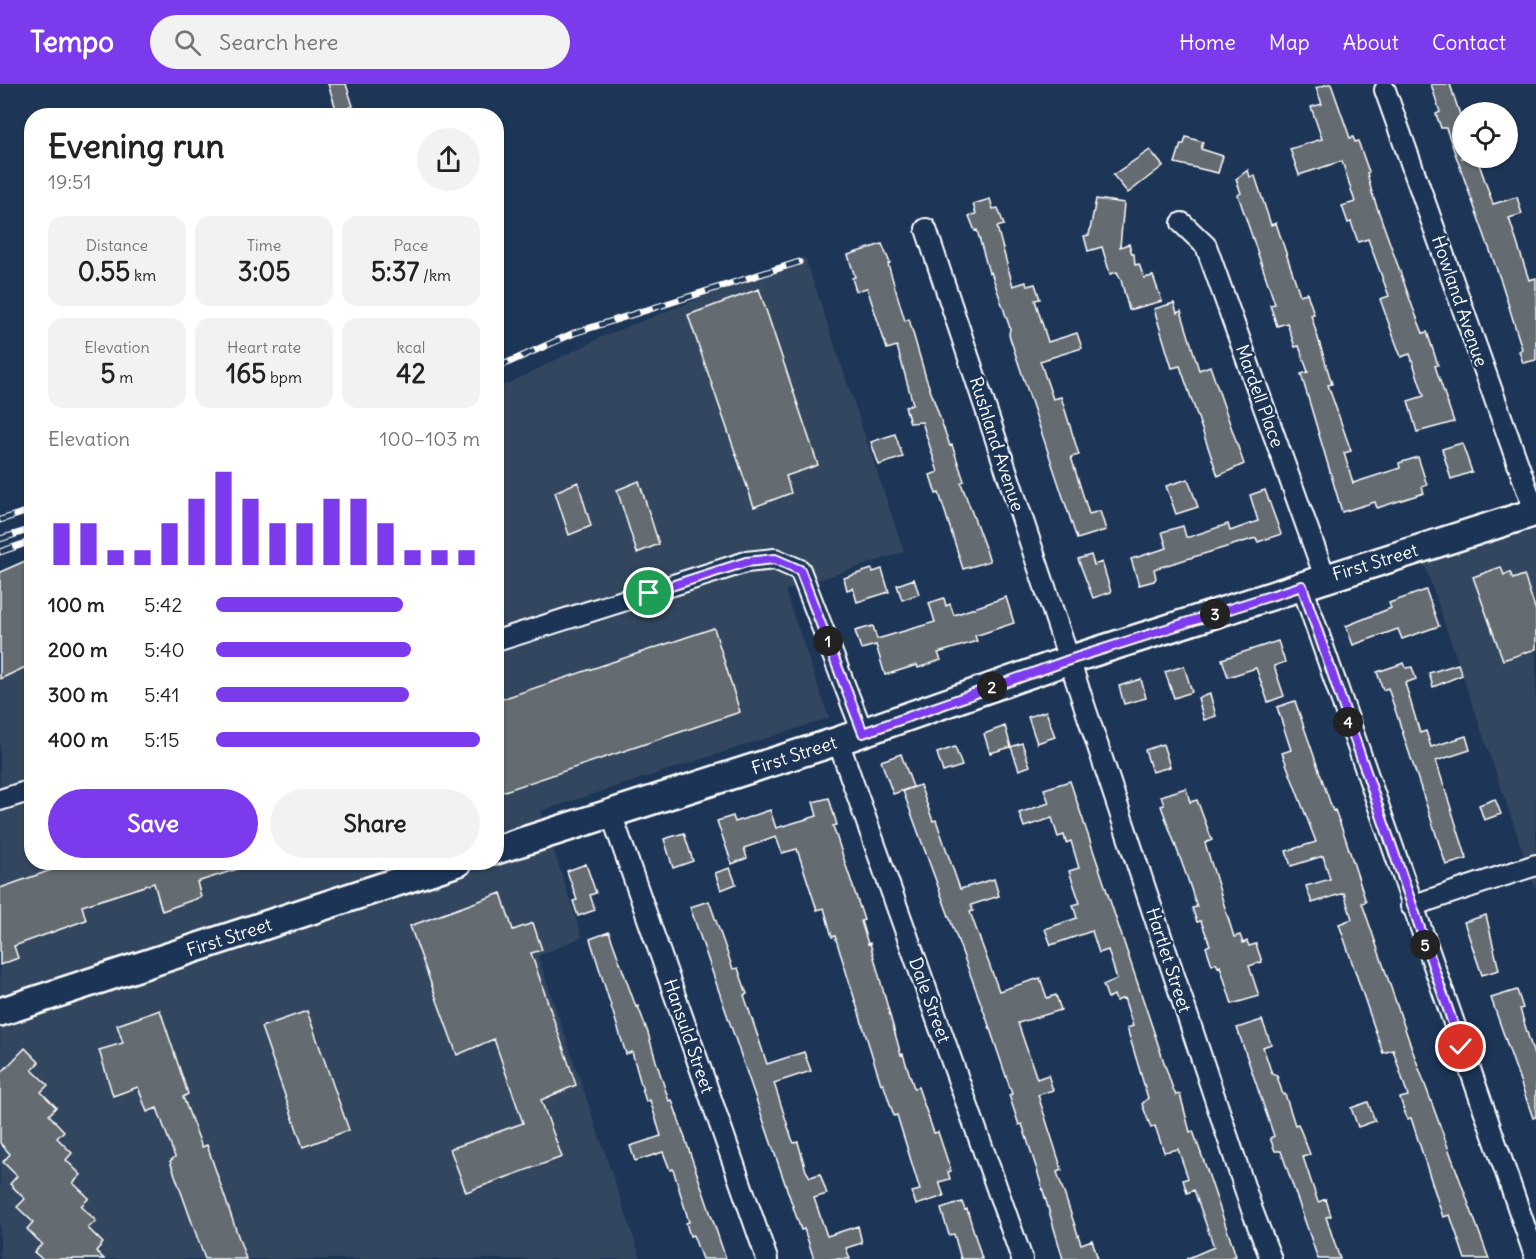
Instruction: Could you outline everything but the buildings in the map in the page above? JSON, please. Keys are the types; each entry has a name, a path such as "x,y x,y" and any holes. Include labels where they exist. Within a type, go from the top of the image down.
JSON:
{"street":[{"name":"Howland Avenue","path":"1385,90 1535,512"},
{"name":"Mardell Place","path":"1182,223 1206,246 1314,582 1411,906 1536,1259"},
{"name":"Rushland Avenue","path":"926,229 1069,660"},
{"name":"First Street","path":"504,847 850,737 1069,660 1535,512"},
{"name":"Dale Street","path":"504,638 746,562 775,559 800,570 850,737 1022,1259"},
{"name":"Hartlet Street","path":"1069,660 1252,1210 1271,1259"},
{"path":"0,800 24,792"},
{"name":"Hansuld Street","path":"611,813 767,1259"},
{"path":"1411,906 1536,865"},
{"name":"First Street","path":"0,1012 434,870"}],"shaded area":[{"path":"805,257 904,552 785,591 829,718 541,811 582,937 538,956 641,1259 0,1259 0,573 24,564 24,870 504,870 504,386 604,336"},
{"path":"1536,530 1536,890 1424,563"}],"railway":[{"path":"504,364 574,333 799,262"},
{"path":"0,520 24,512"},
{"path":"0,539 24,532"},
{"path":"0,552 24,544"}],"route":[{"path":"649,593 746,562 775,559 800,570 863,733 1069,660 1302,586 1461,1047"}]}
